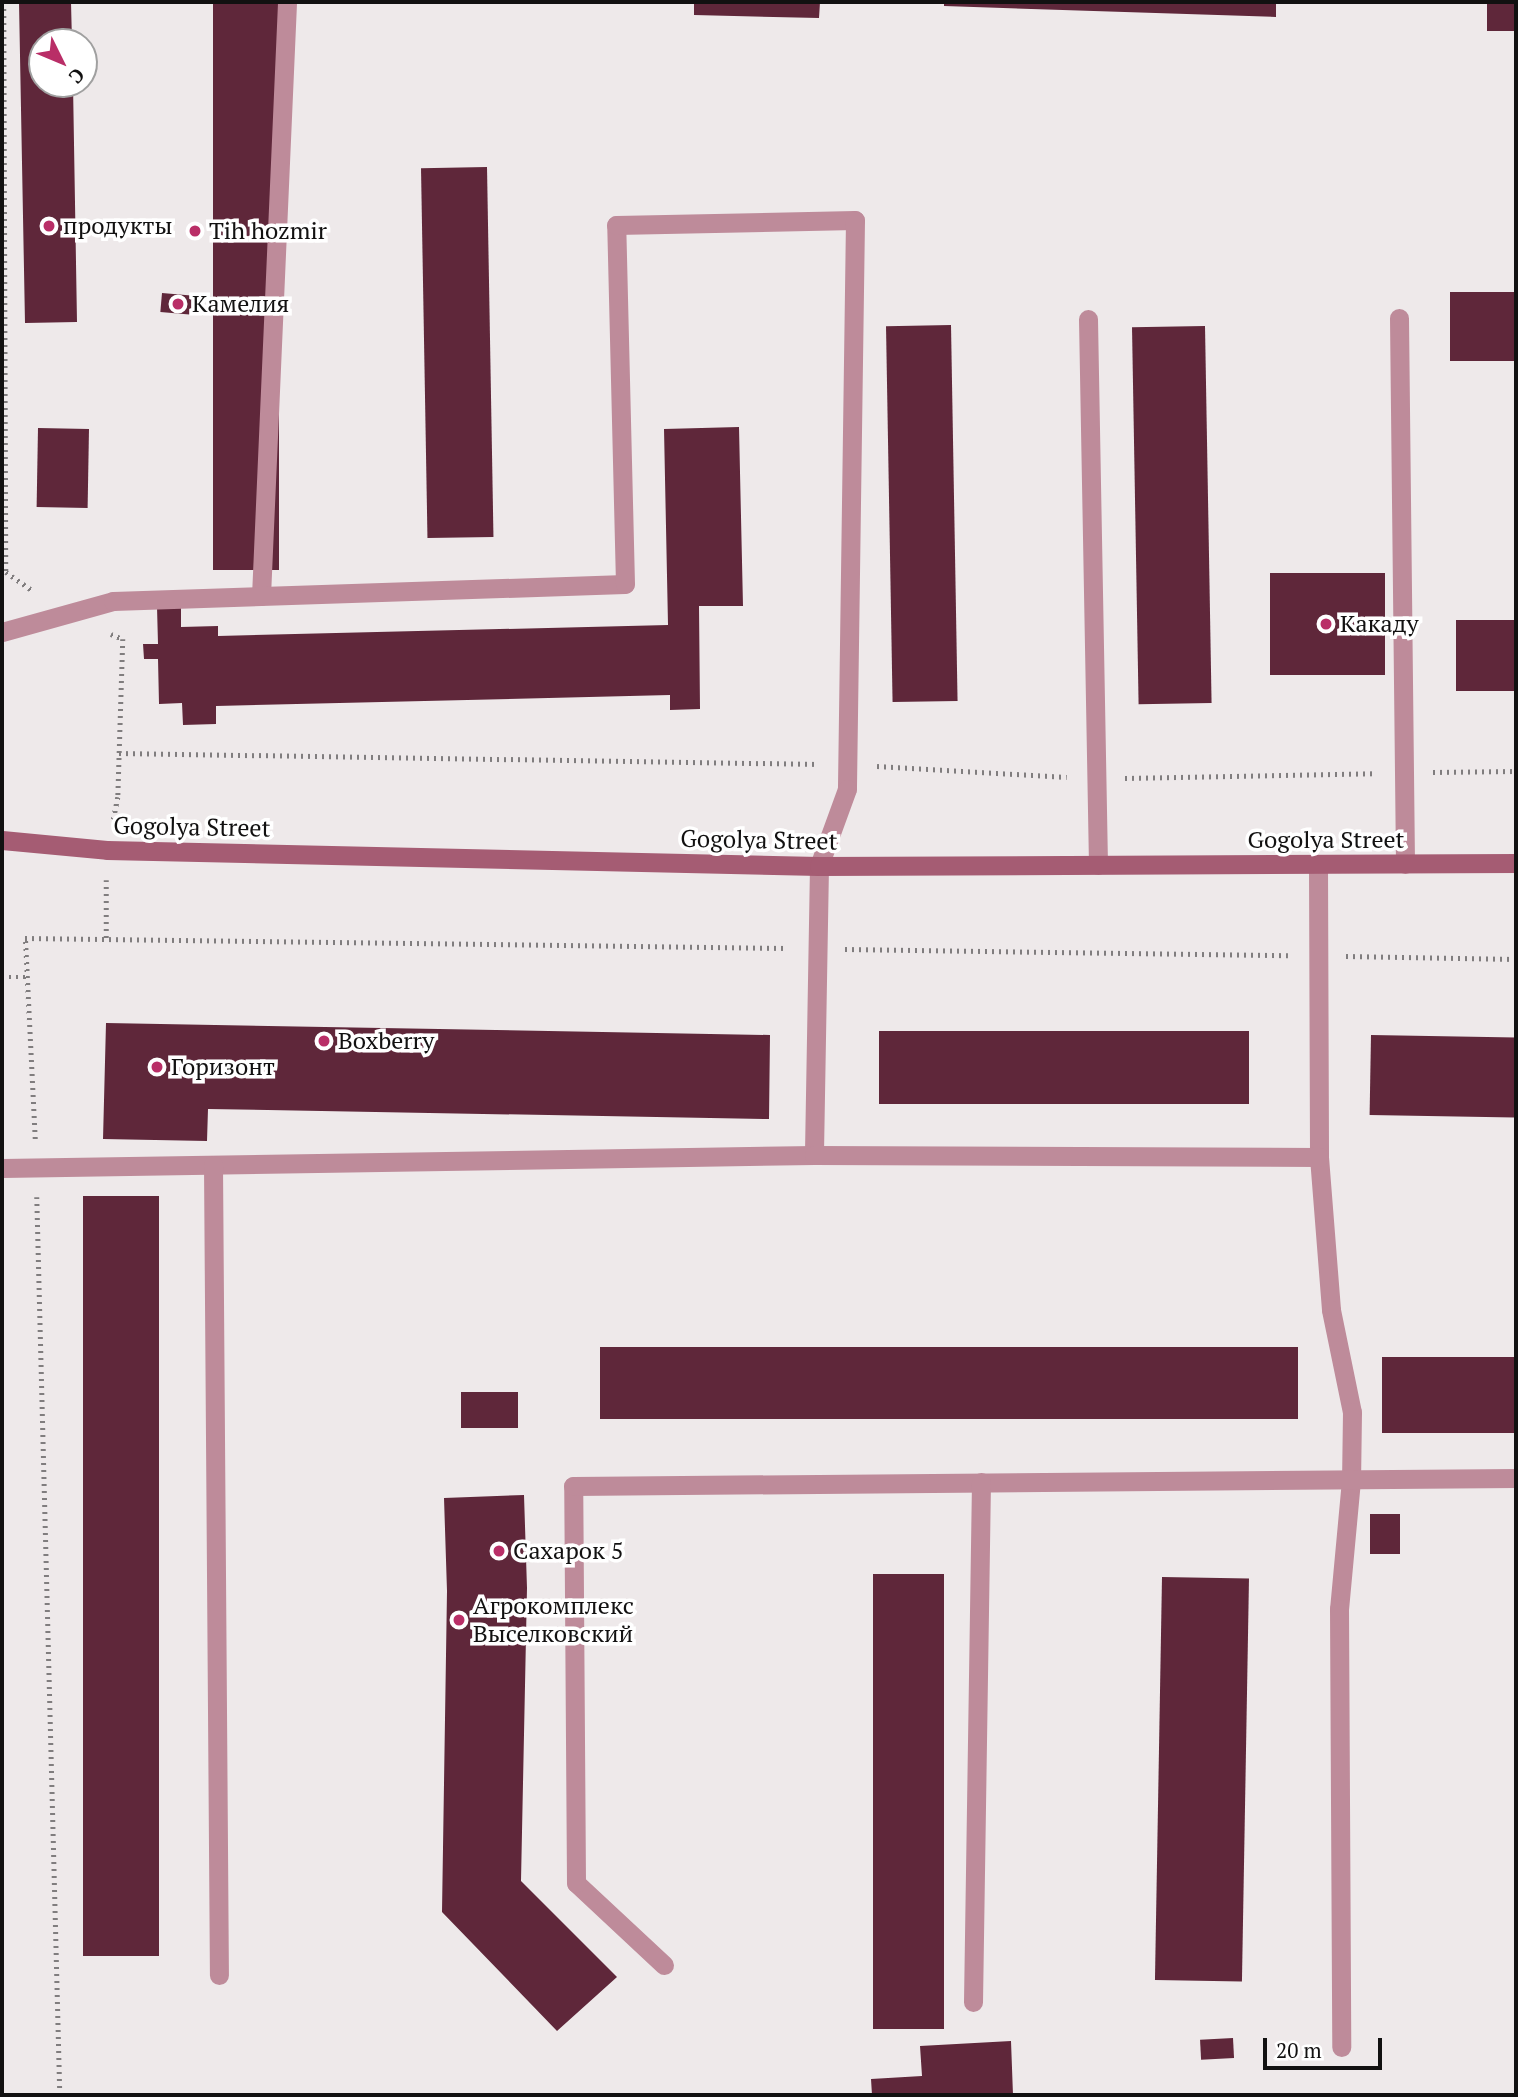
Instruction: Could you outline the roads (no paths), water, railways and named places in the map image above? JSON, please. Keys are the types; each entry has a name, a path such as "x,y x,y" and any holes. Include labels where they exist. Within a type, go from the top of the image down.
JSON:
{"main road":[{"name":"Gogolya Street","path":"2,840 107,850 819,866 1516,863"}],"lane":[{"path":"261,596 287,2"},
{"path":"2,632 113,601 625,583 616,225 855,220 847,789 819,866 814,1155"},
{"path":"1399,318 1405,864"},
{"path":"1088,319 1098,865"},
{"path":"1318,864 1319,1157 1331,1310 1352,1412 1352,1479 1339,1609 1341,2047"},
{"path":"2,1168 814,1155 1319,1157"},
{"path":"213,1165 219,1975"},
{"path":"664,1965 576,1883 573,1486 1516,1478"},
{"path":"973,2002 981,1482"}],"place":[{"name":"продукты","path":"49,226"},
{"name":"Tih hozmir","path":"195,231"},
{"name":"Камелия","path":"178,304"},
{"name":"Какаду","path":"1326,624"},
{"name":"Boxberry","path":"324,1041"},
{"name":"Горизонт","path":"157,1067"},
{"name":"Сахарок 5","path":"499,1551"},
{"name":"Агрокомплекс Выселковский","path":"459,1620"}]}
